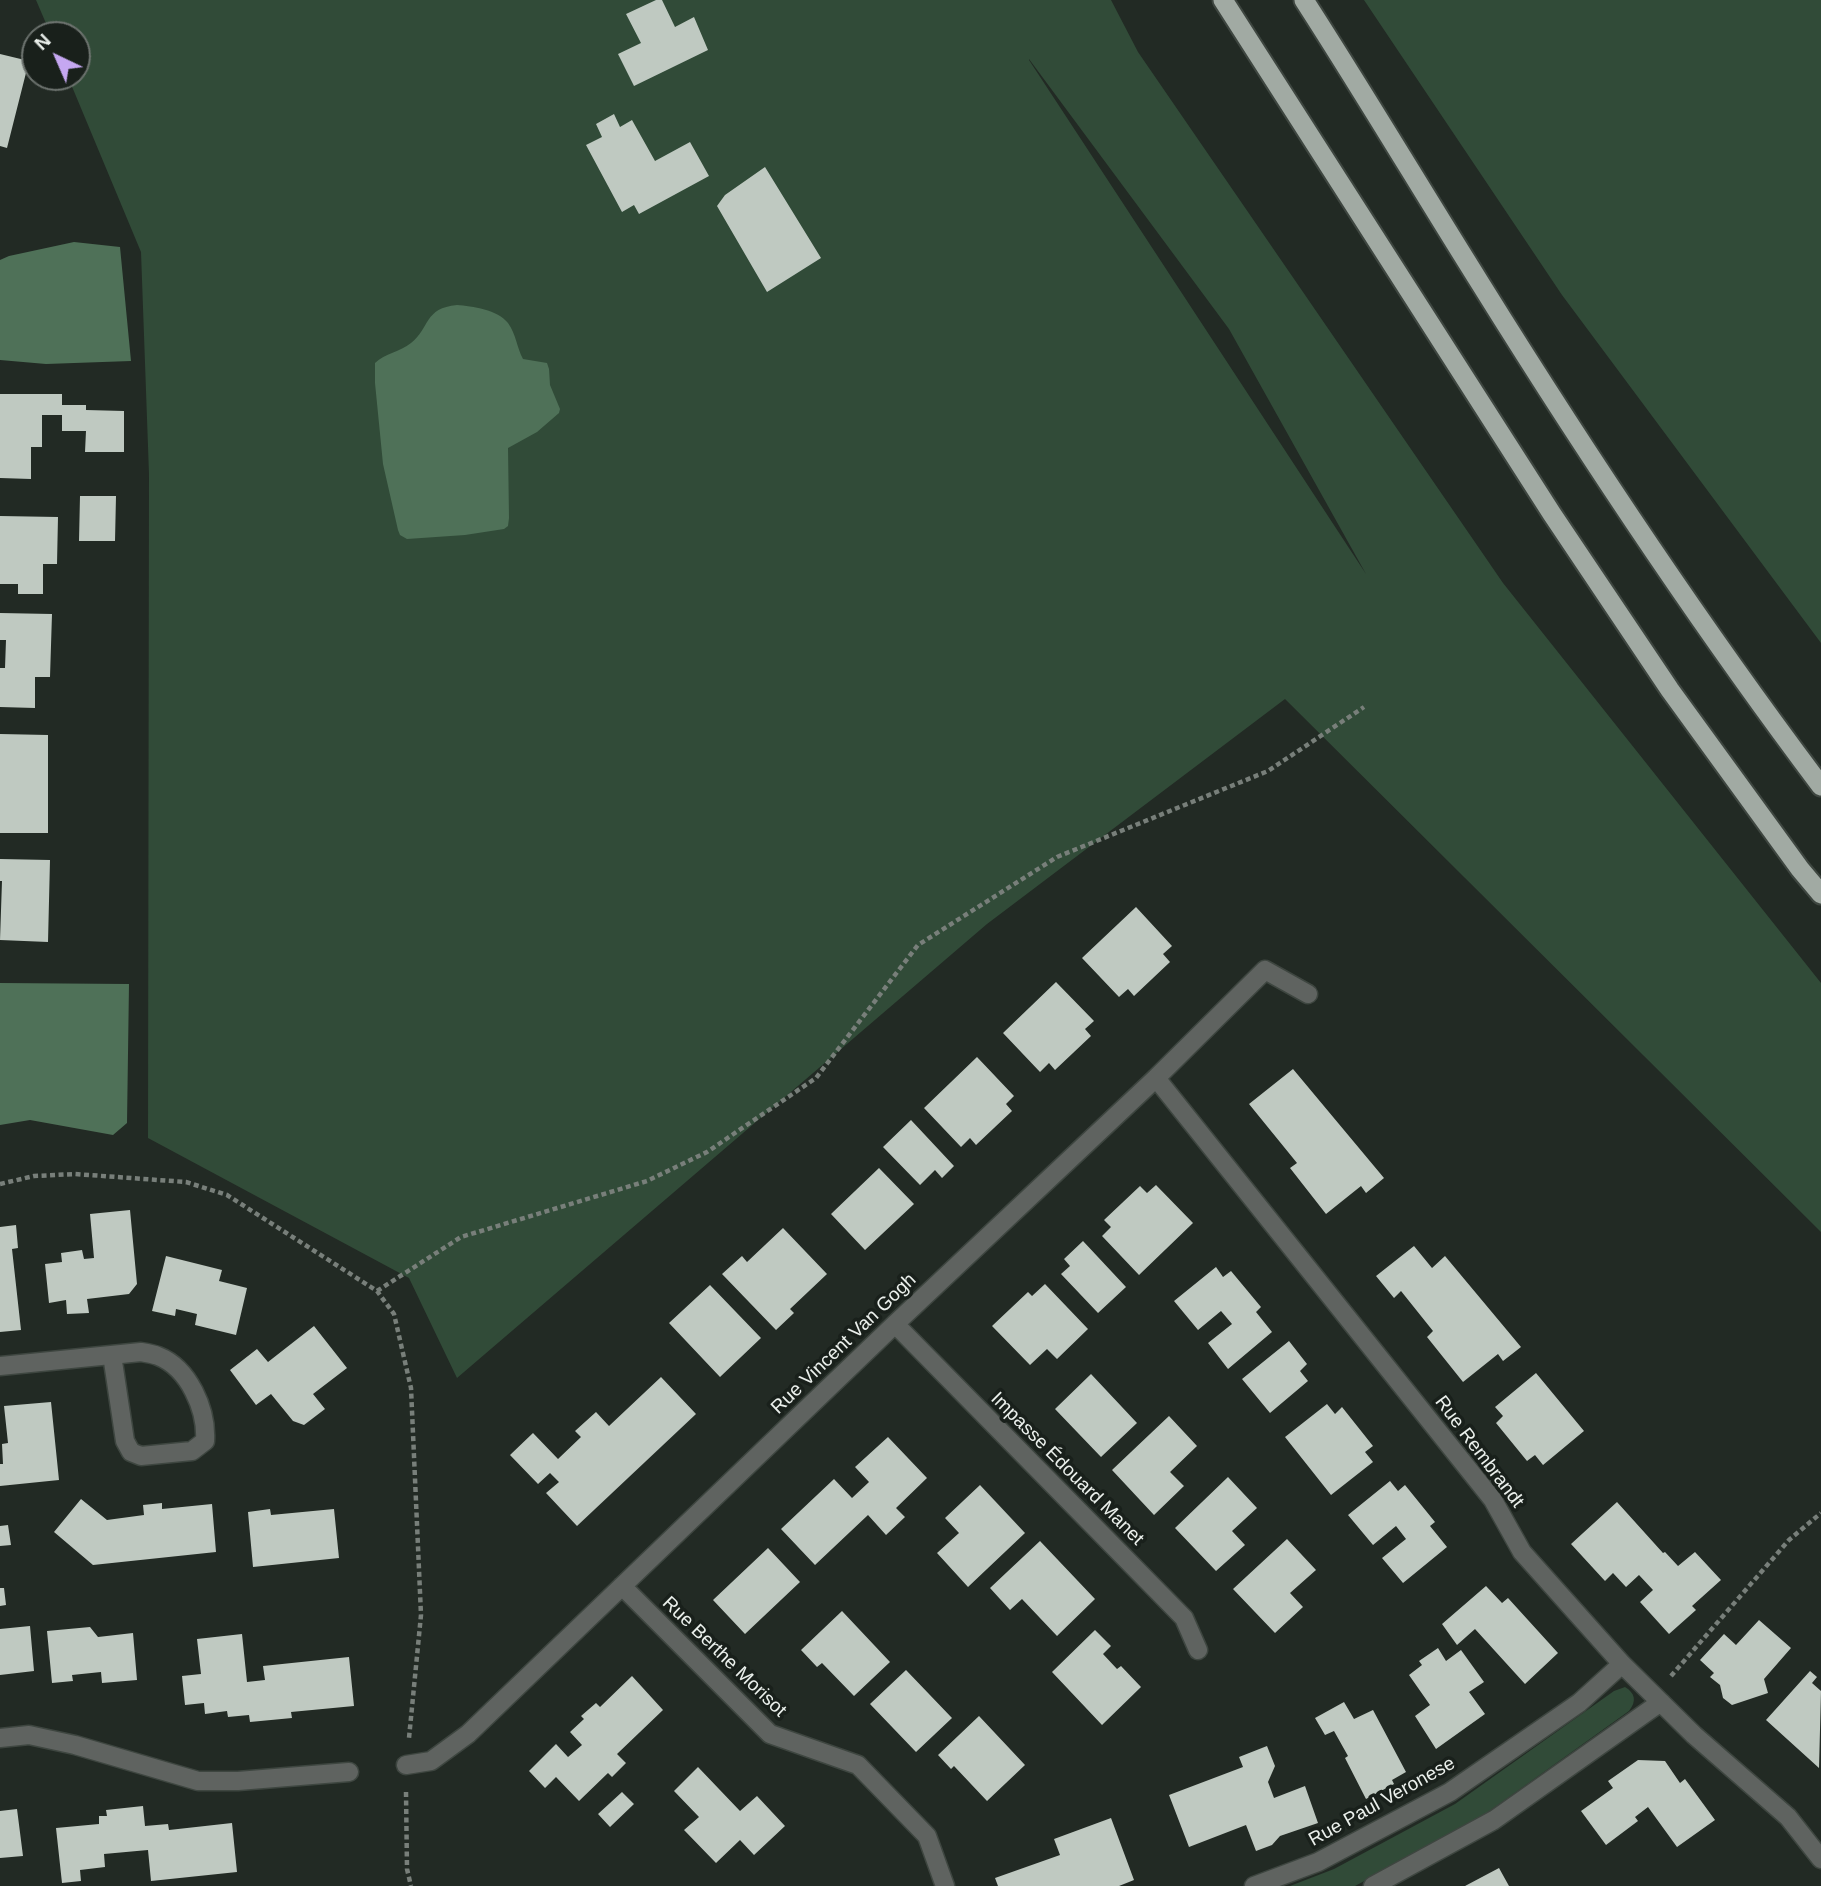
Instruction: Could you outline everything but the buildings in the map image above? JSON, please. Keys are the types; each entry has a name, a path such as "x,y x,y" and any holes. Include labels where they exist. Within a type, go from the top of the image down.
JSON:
{"highway":[{"path":"1223,0 1559,525 1670,690 1821,894"},
{"path":"1304,0 1480,283 1643,536 1821,786"}],"street":[{"name":"Rue Vincent Van Gogh","path":"406,1765 431,1762 468,1734 1156,1078 1265,970 1308,994"},
{"name":"Rue Rembrandt","path":"1156,1078 1493,1500 1522,1552 1622,1664 1694,1734 1788,1817 1821,1859"},
{"name":"Impasse Édouard Manet","path":"895,1324 1184,1618 1198,1650"},
{"path":"0,1366 141,1352 159,1356 174,1366 187,1380 196,1396 206,1428 205,1441 192,1451 141,1456 131,1452 125,1441 112,1355"},
{"name":"Rue Berthe Morisot","path":"622,1586 770,1734 858,1765 927,1836 945,1886"},
{"name":"Rue Paul Veronese","path":"1254,1886 1318,1862 1450,1793 1579,1703 1622,1664"},
{"path":"1373,1886 1494,1820 1657,1699"},
{"path":"0,1738 29,1735 75,1745 198,1781 238,1781 349,1772"}],"path":[{"path":"377,1291 461,1237 647,1181 707,1152 816,1078 918,945 1057,857 1268,771 1364,707"},
{"path":"0,1184 34,1176 75,1174 186,1182 227,1195 377,1291 394,1314 411,1388 421,1615 406,1765 407,1868 411,1886"},
{"path":"1657,1699 1789,1540 1821,1513"}],"shaded area":[{"path":"36,0 1111,0 1138,52 1503,583 1821,983 1821,1232 1285,699 987,924 457,1378 409,1278 148,1138 149,474 141,252 74,91 91,91 91,21 45,21","holes":["1029,59 1229,329 1366,574 1029,60"]},
{"path":"1364,0 1821,0 1821,643 1562,295"},
{"path":"74,242 120,247 131,361 46,364 0,360 0,260"},
{"path":"457,305 491,312 508,323 523,359 547,363 550,385 560,409 559,413 537,432 508,448 508,526 504,529 465,535 407,539 400,535 398,530 383,464 375,363 411,343 433,314"},
{"path":"0,983 129,984 127,1123 113,1135 30,1120 0,1125"},
{"path":"1625,1687 1634,1697 1629,1711 1470,1825 1355,1886 1290,1886 1334,1869 1455,1804 1614,1691"}]}
